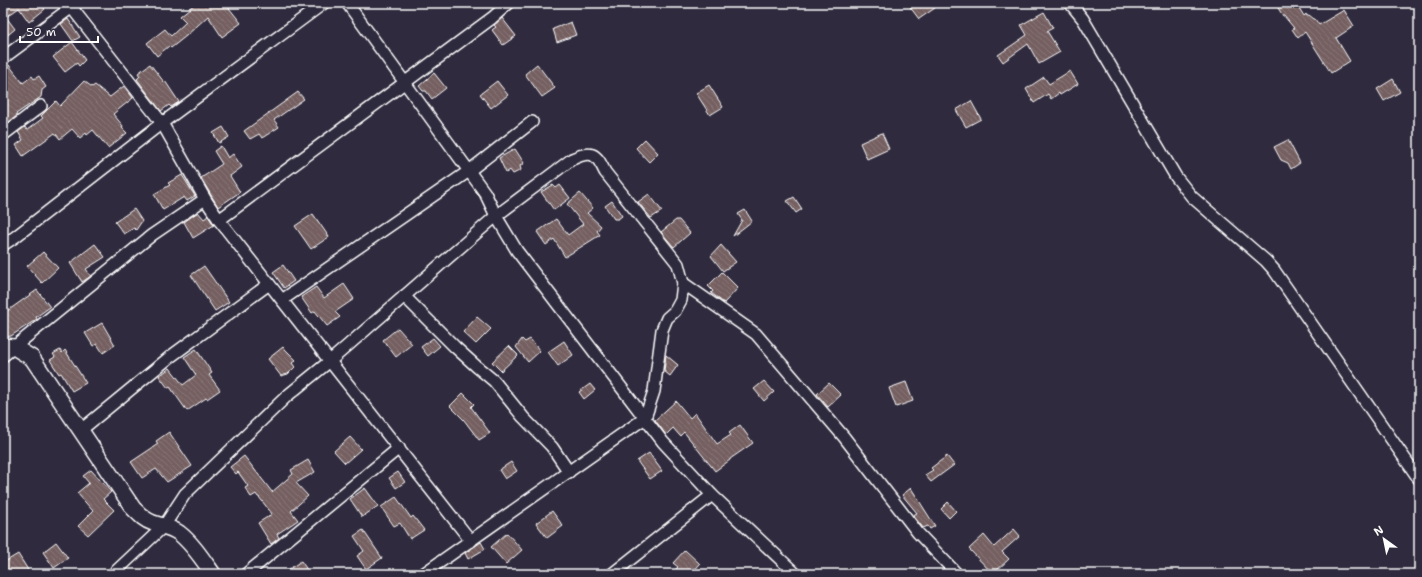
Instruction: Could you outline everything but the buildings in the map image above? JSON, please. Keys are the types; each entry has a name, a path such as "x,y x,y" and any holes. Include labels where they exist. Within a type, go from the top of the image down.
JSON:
{"street":[{"path":"3,245 162,123 324,3"},
{"path":"347,3 486,193 496,216 518,251 644,418 663,442 712,495 796,574"},
{"path":"219,220 406,83 510,3"},
{"path":"1070,3 1083,19 1176,177 1192,197 1266,261 1274,270 1419,479"},
{"path":"3,58 72,4 162,123 205,199 219,220 471,541"},
{"path":"3,135 41,106"},
{"path":"282,300 470,171 532,122"},
{"path":"114,574 164,526 185,494 287,396 330,361 496,216 572,159 582,154 589,154 599,159 606,172 678,264 683,283 682,300 667,318 662,330 654,391 644,418 471,541 429,573"},
{"path":"7,350 152,235 205,199"},
{"path":"683,283 756,334 844,438 918,533 957,574"},
{"path":"80,430 170,357 269,284"},
{"path":"404,296 460,352 494,380 524,417 552,447 569,472"},
{"path":"7,350 32,358 133,508 142,518 178,532 213,574"},
{"path":"246,574 399,448"},
{"path":"612,574 712,495"}]}
